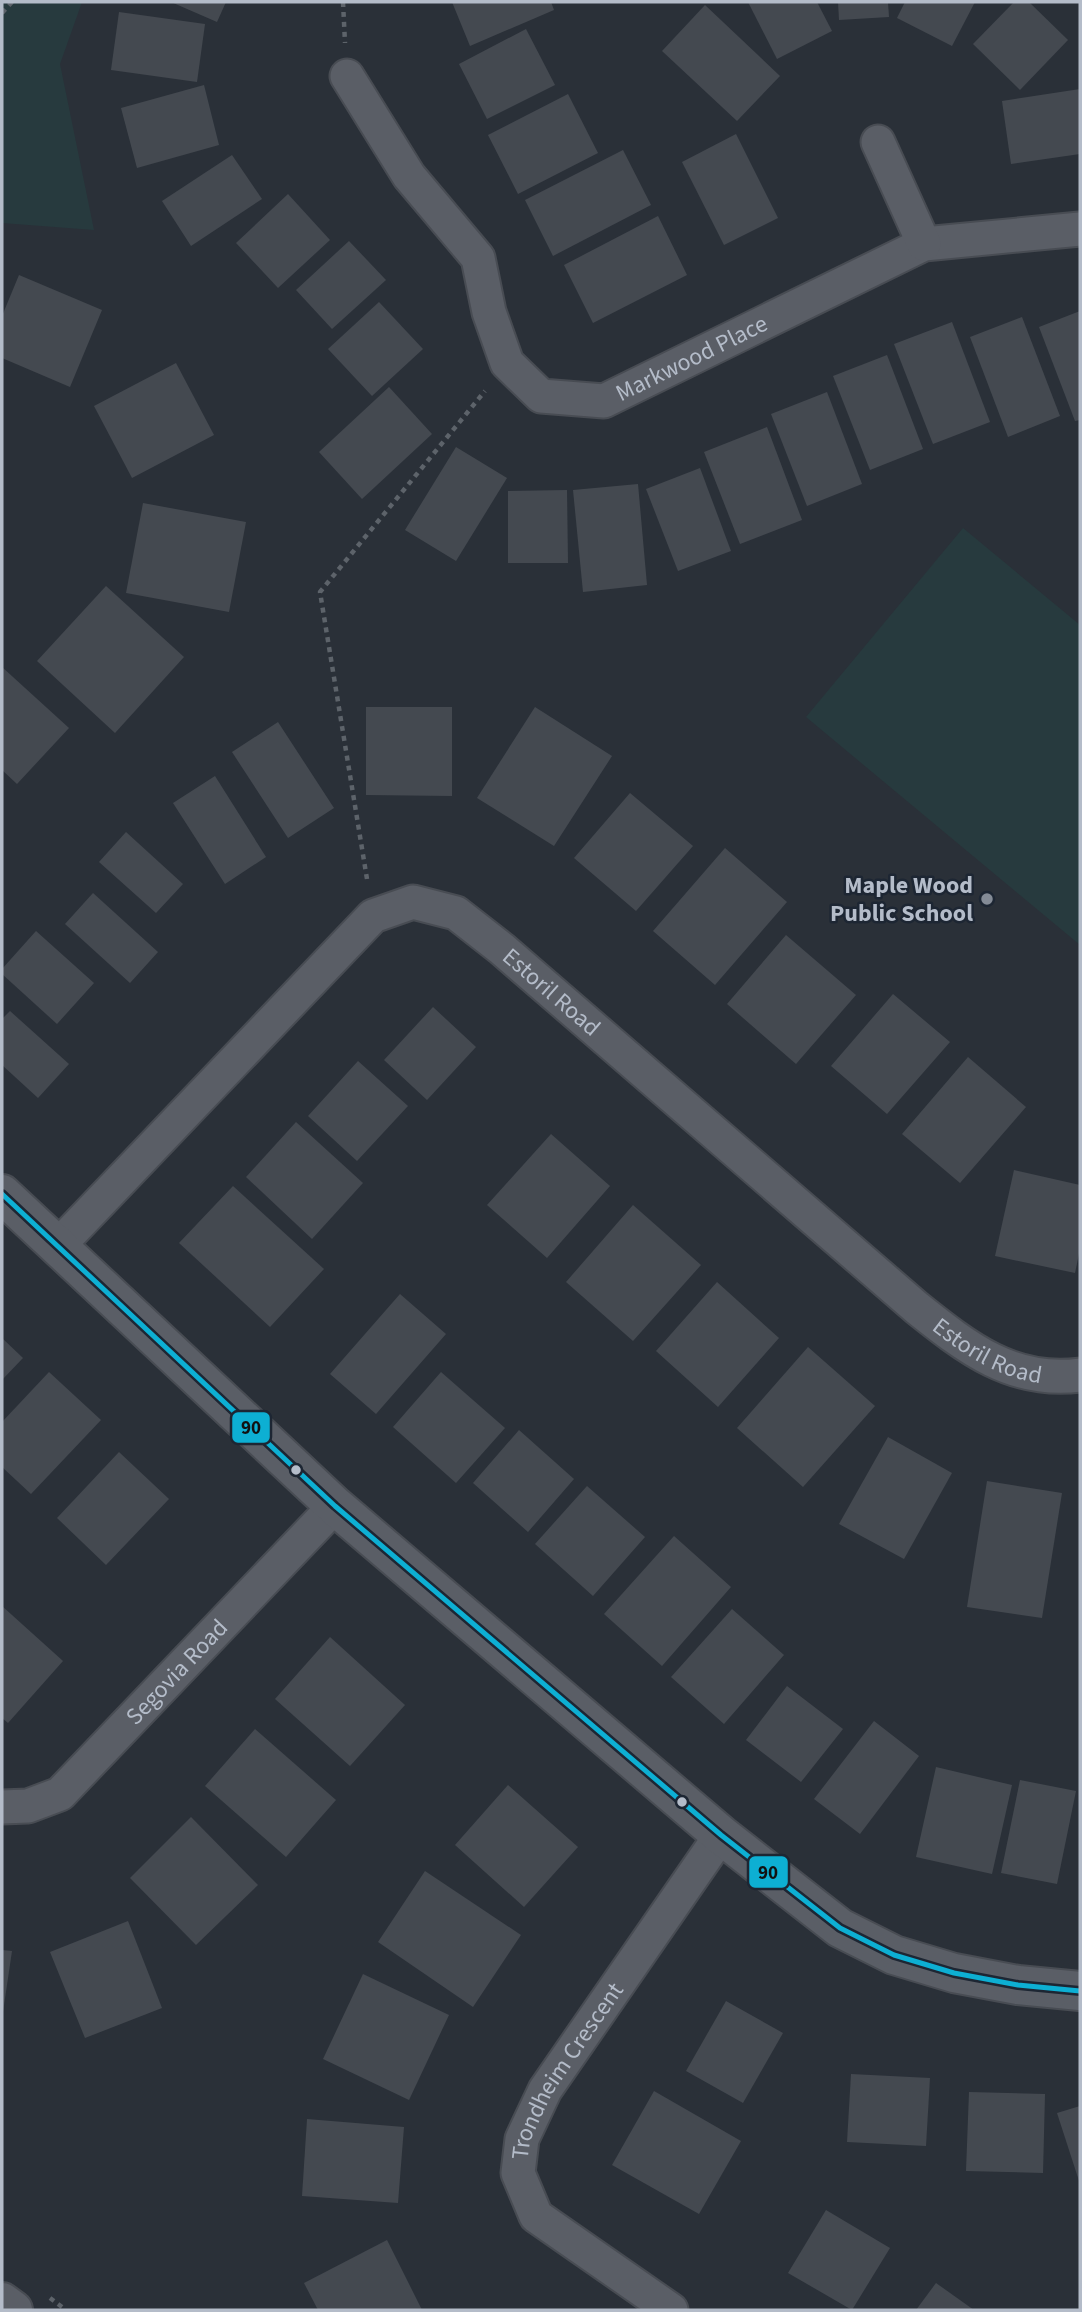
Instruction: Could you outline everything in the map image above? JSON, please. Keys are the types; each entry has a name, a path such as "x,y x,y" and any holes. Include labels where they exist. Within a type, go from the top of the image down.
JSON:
{"street":[{"name":"Markwood Place","path":"347,76 409,176 478,258 489,312 508,363 541,396 604,401 925,244 1080,229"},
{"path":"878,142 925,244"},
{"name":"Estoril Road","path":"58,1246 373,916 413,902 456,913 502,949 917,1308 972,1352 1016,1371 1063,1377 1080,1375"},
{"path":"2,1194 335,1506 721,1835 841,1928 894,1955 1005,1983 1080,1991"},
{"name":"Segovia Road","path":"2,1807 28,1806 60,1794 335,1506"},
{"name":"Trondheim Crescent","path":"671,2310 536,2216 518,2173 522,2139 545,2090 721,1835"},
{"path":"2,2302 13,2310"}],"path":[{"path":"2,13 12,2"},
{"path":"373,916 320,592 508,363"}],"green space":[{"path":"2,2 82,2 60,64 94,230 2,223"},
{"path":"963,528 1080,625 1080,945 806,717"}],"building":[{"path":"171,2 226,2 217,22"},
{"path":"452,2 551,2 554,10 470,46"},
{"path":"748,2 817,2 832,31 777,59"},
{"path":"838,2 888,2 889,17 839,20"},
{"path":"905,2 975,2 952,46 897,18"},
{"path":"1014,2 1029,2 1068,40 1020,90 973,44"},
{"path":"705,5 780,76 737,121 662,51"},
{"path":"119,12 205,24 197,82 111,70"},
{"path":"526,29 555,85 487,119 459,64"},
{"path":"204,85 219,145 137,168 121,108"},
{"path":"1080,89 1080,154 1011,164 1002,101"},
{"path":"568,94 598,153 518,194 488,135"},
{"path":"736,134 778,218 724,245 682,162"},
{"path":"623,150 651,205 553,256 525,200"},
{"path":"232,155 262,199 191,246 162,201"},
{"path":"288,194 330,240 278,288 236,243"},
{"path":"658,216 687,275 593,323 564,265"},
{"path":"349,241 386,280 332,329 296,290"},
{"path":"19,275 102,310 70,387 2,358 2,316"},
{"path":"379,302 423,349 372,396 328,349"},
{"path":"1080,311 1080,420 1075,421 1039,327"},
{"path":"1022,317 1060,416 1008,437 970,337"},
{"path":"952,322 990,422 933,444 894,344"},
{"path":"887,355 923,449 870,470 833,376"},
{"path":"176,363 214,435 132,478 94,406"},
{"path":"389,387 432,434 362,499 319,452"},
{"path":"827,392 862,484 807,506 771,414"},
{"path":"767,427 802,520 740,544 704,452"},
{"path":"456,447 507,478 456,561 405,530"},
{"path":"700,468 731,551 678,571 646,489"},
{"path":"638,484 647,585 583,592 573,490"},
{"path":"567,490 568,563 508,563 508,491"},
{"path":"143,503 246,522 229,612 126,593"},
{"path":"106,586 184,657 115,733 37,661"},
{"path":"2,667 69,728 17,784 2,770"},
{"path":"366,707 452,707 452,796 366,795"},
{"path":"535,707 612,756 554,846 477,798"},
{"path":"278,722 334,808 288,838 232,752"},
{"path":"215,776 266,857 225,884 173,803"},
{"path":"630,793 693,846 636,911 574,858"},
{"path":"126,832 183,884 156,913 99,862"},
{"path":"725,848 787,902 715,985 653,931"},
{"path":"93,893 158,952 130,983 65,924"},
{"path":"36,931 94,983 57,1024 2,974 2,969"},
{"path":"786,935 856,995 796,1064 727,1004"},
{"path":"893,994 950,1042 887,1114 831,1066"},
{"path":"433,1007 476,1047 427,1100 384,1060"},
{"path":"10,1011 69,1064 38,1098 2,1065 2,1019"},
{"path":"968,1057 1026,1107 960,1183 902,1134"},
{"path":"358,1061 408,1106 357,1161 308,1116"},
{"path":"296,1122 363,1183 312,1239 246,1177"},
{"path":"551,1134 610,1186 547,1258 487,1205"},
{"path":"1014,1170 1080,1185 1080,1249 1075,1273 995,1256"},
{"path":"233,1186 324,1269 270,1327 179,1243"},
{"path":"633,1205 701,1265 633,1341 566,1282"},
{"path":"717,1282 779,1338 718,1407 656,1351"},
{"path":"400,1294 446,1334 376,1414 330,1374"},
{"path":"2,1338 23,1358 2,1380"},
{"path":"808,1347 875,1406 803,1487 737,1428"},
{"path":"49,1372 101,1420 31,1494 2,1467 2,1422"},
{"path":"441,1372 505,1428 456,1483 393,1427"},
{"path":"519,1430 574,1479 528,1532 473,1483"},
{"path":"888,1437 952,1473 904,1559 839,1524"},
{"path":"119,1452 169,1499 106,1565 57,1518"},
{"path":"987,1481 1062,1493 1042,1618 967,1607"},
{"path":"587,1486 645,1537 593,1596 535,1544"},
{"path":"674,1536 731,1587 662,1666 604,1614"},
{"path":"2,1606 63,1661 8,1723 2,1718"},
{"path":"732,1609 784,1655 724,1724 671,1677"},
{"path":"330,1637 405,1705 350,1766 275,1699"},
{"path":"787,1686 843,1729 801,1782 746,1740"},
{"path":"874,1721 919,1756 860,1834 814,1799"},
{"path":"255,1729 336,1800 286,1857 205,1786"},
{"path":"936,1767 1012,1785 992,1874 916,1857"},
{"path":"1020,1780 1076,1791 1057,1884 1001,1873"},
{"path":"508,1785 578,1847 524,1907 455,1845"},
{"path":"191,1817 258,1885 196,1945 130,1878"},
{"path":"425,1871 521,1935 473,2007 378,1942"},
{"path":"128,1921 162,2008 85,2038 50,1952"},
{"path":"2,1950 12,1951 3,2012 2,2012"},
{"path":"363,1974 449,2015 409,2100 323,2059"},
{"path":"726,2001 783,2033 743,2103 686,2071"},
{"path":"851,2074 930,2078 926,2146 847,2142"},
{"path":"654,2091 741,2141 699,2214 612,2165"},
{"path":"969,2092 1045,2094 1043,2173 966,2171"},
{"path":"1080,2106 1080,2184 1057,2113"},
{"path":"307,2119 404,2127 398,2203 302,2196"},
{"path":"826,2210 890,2248 852,2310 788,2273"},
{"path":"387,2240 422,2310 318,2310 304,2283"},
{"path":"936,2283 974,2310 916,2310"}],"transit line":[{"name":"90","path":"2,1194 335,1506 721,1835 840,1928 894,1955 954,1973 1018,1985 1080,1991"}],"place":[{"name":"Maple Wood Public School","path":"987,899"}]}
